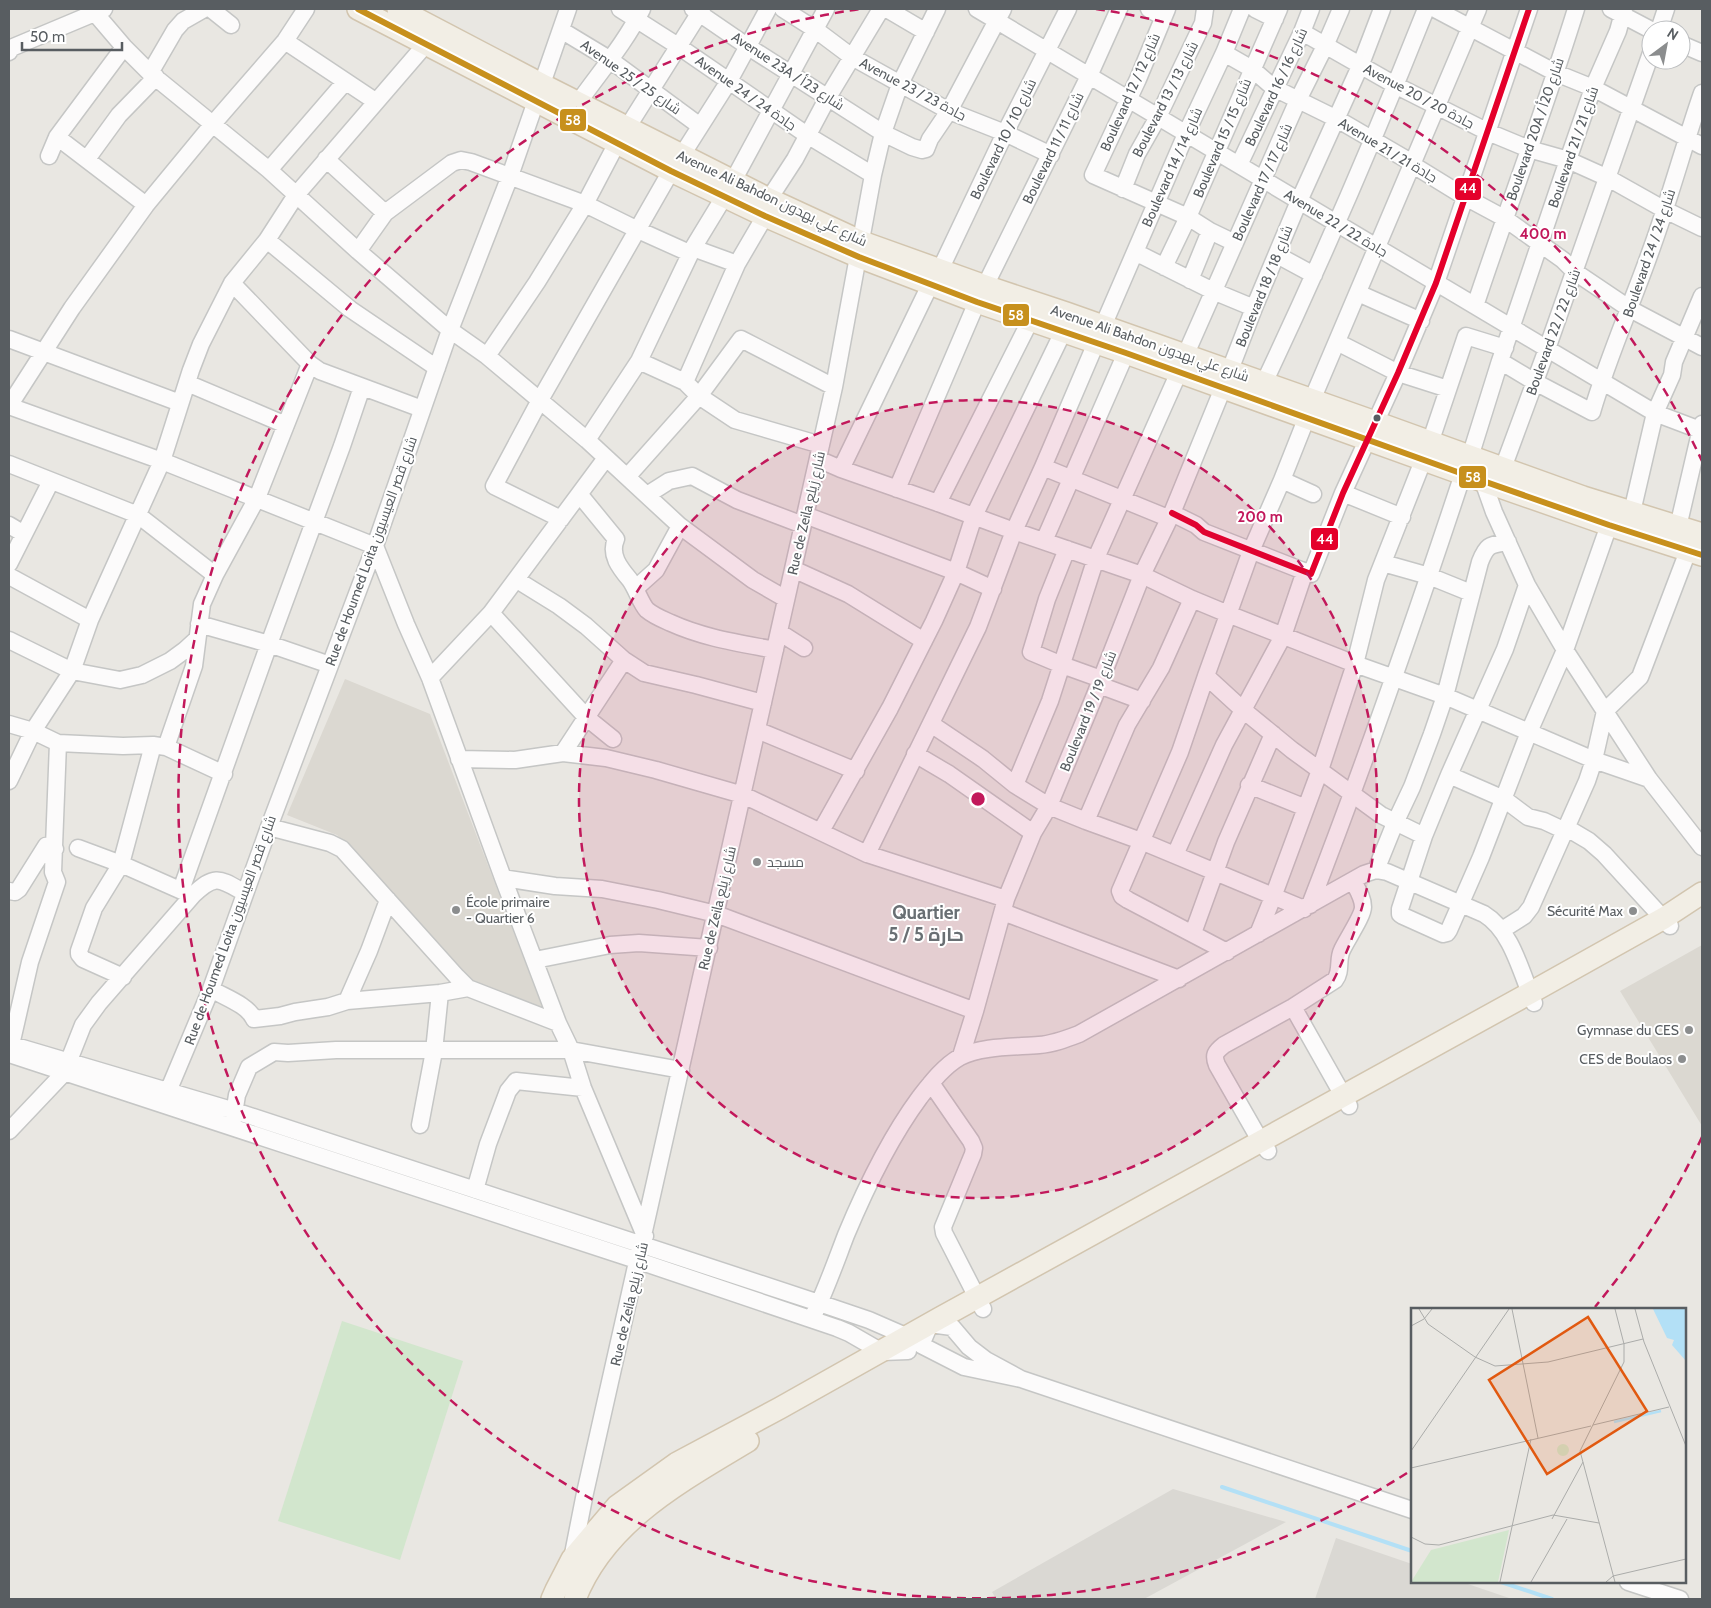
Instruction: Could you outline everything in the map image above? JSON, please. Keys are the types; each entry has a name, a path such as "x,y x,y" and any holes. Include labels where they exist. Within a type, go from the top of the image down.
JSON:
{"main road":[{"name":"Avenue Ali Bahdon شارع علي بهدون","path":"358,9 426,44 540,93 578,103 622,135"},
{"name":"Avenue Ali Bahdon شارع علي بهدون","path":"398,9 540,93 767,208 861,250 935,278 1371,430 1466,466 1503,468 1702,534"},
{"name":"Avenue Ali Bahdon شارع علي بهدون","path":"981,294 1030,320 1063,332 1100,334 1126,353 1182,364"},
{"name":"Avenue Ali Bahdon شارع علي بهدون","path":"1226,379 1264,383 1309,409"},
{"name":"Avenue Ali Bahdon شارع علي بهدون","path":"1466,466 1483,481 1695,553"},
{"path":"1667,922 1702,893"},
{"path":"578,1590 611,1538 637,1514 679,1482 912,1344 930,1324 980,1304 1667,922 1702,905"},
{"path":"552,1599 572,1559 616,1506 677,1463 882,1352 912,1344 952,1328 980,1304"}],"street":[{"path":"87,159 118,115 153,75 175,30 183,21 204,9"},
{"path":"212,9 231,25"},
{"path":"306,9 285,41 212,124 146,205 72,308 9,406 162,461 375,546 430,678 558,1023 571,1050 583,1088 644,1240"},
{"name":"Rue de Houmed Loita شارع قصر العيسيون","path":"166,1098 211,989 269,827 375,546 450,330 510,176 568,9"},
{"name":"Avenue 24 / جادة 24","path":"620,9 639,14 678,46 770,110 807,135 874,175"},
{"path":"561,519 494,486 540,400 676,163 729,81 768,9"},
{"name":"Avenue 23 / جادة 23","path":"783,9 816,30 852,57 949,111 1005,133 1050,155"},
{"path":"587,440 639,361 693,248 729,189 826,9"},
{"path":"685,382 737,264 828,97 881,9"},
{"path":"887,9 926,32"},
{"name":"Rue de Zeila شارع زيلع","path":"572,1559 834,387 874,175 884,133 900,84 937,9"},
{"name":"Avenue 22 / جادة 22","path":"977,9 1000,15 1047,51 1655,413 1701,427"},
{"name":"Boulevard 10 / شارع 10","path":"841,469 1005,133 1068,9"},
{"name":"Boulevard 11 / شارع 11","path":"897,489 981,294 1089,76 1119,9"},
{"path":"1149,9 1165,13"},
{"name":"Boulevard 13 / شارع 13","path":"1123,189 1137,154 1158,117 1203,22 1206,9"},
{"name":"Boulevard 14 / شارع 14","path":"867,854 971,643 1014,531 1155,204 1242,9"},
{"path":"1255,9 1277,14"},
{"name":"Boulevard 16 / شارع 16","path":"1239,165 1311,9"},
{"name":"Boulevard 17 / شارع 17","path":"1016,785 1050,701 1096,558 1298,100 1341,9"},
{"name":"Boulevard 18 / شارع 18","path":"1226,379 1299,201 1361,64 1382,9"},
{"path":"1264,383 1373,140 1426,9"},
{"path":"1435,9 1556,73 1593,88 1702,146"},
{"path":"1227,952 1122,896 1121,886 1173,770 1251,551 1478,9"},
{"path":"1043,467 1121,500 1196,525 1204,532 1311,574 1343,493 1398,373 1436,283 1529,9"},
{"name":"Boulevard 20A / شارع 20أ","path":"1475,306 1504,218 1556,73 1576,9"},
{"path":"487,356 537,282 585,204 622,135 652,89 698,10"},
{"name":"Avenue 23A / شارع 23أ","path":"698,10 747,46 884,133 912,147 922,150 926,149 930,139 949,111"},
{"path":"10,47 100,11 124,48 153,75 268,170 358,252 450,330 487,356 540,400 587,440 680,526 753,580 786,599"},
{"path":"1619,11 1641,24"},
{"name":"Boulevard 21 / شارع 21","path":"1307,907 1353,794 1429,576 1568,160 1593,88 1618,30 1619,11"},
{"name":"Boulevard 12 / شارع 12","path":"1123,189 1093,175 1138,79 1165,13"},
{"path":"578,103 639,14"},
{"name":"Boulevard 15 / شارع 15","path":"1164,267 1188,217 1277,14"},
{"path":"949,111 1000,15"},
{"name":"Avenue 25 / شارع 25","path":"561,30 609,59 700,126"},
{"name":"Avenue 20 / جادة 20","path":"1302,32 1395,85 1488,132 1529,149 1568,160 1608,178 1702,228"},
{"path":"285,41 375,101"},
{"path":"9,782 33,731 72,671 90,620 162,461 187,383 209,327 232,283 267,240 296,195 426,44"},
{"path":"49,156 58,137 124,48"},
{"name":"Avenue 21 / جادة 21","path":"1224,53 1252,69 1274,88 1336,119 1409,161 1412,165 1465,197 1504,218 1539,245 1563,260 1575,272 1630,309 1702,347"},
{"name":"Boulevard 22 / شارع 22","path":"1503,468 1536,382 1645,70"},
{"path":"268,170 345,82"},
{"name":"Boulevard 24 / شارع 24","path":"1536,382 1592,412 1601,381 1630,309 1665,210 1702,93"},
{"path":"58,137 146,205"},
{"path":"326,159 385,213"},
{"path":"358,252 385,213 452,163 461,160 585,204 686,252 693,248 737,264"},
{"path":"1123,189 1188,217 1210,231 1235,243"},
{"path":"1190,280 1210,231"},
{"path":"267,240 350,309 437,368"},
{"path":"1135,252 1213,291 1254,308"},
{"path":"1277,255 1314,275"},
{"path":"232,283 310,364 320,371 422,410"},
{"path":"1358,293 1421,321"},
{"path":"1632,512 1655,413 1672,375 1674,362 1702,296"},
{"path":"938,503 1030,320"},
{"path":"820,831 856,771 924,641 956,572 974,516 1063,332"},
{"path":"1258,934 1320,770 1355,664 1370,603 1383,563 1427,451 1466,336 1502,355 1536,382"},
{"path":"9,339 180,403"},
{"path":"627,477 699,396 741,339 834,387"},
{"path":"1337,342 1398,373 1448,389"},
{"path":"1044,541 1126,353"},
{"path":"639,361 685,382 699,396 735,420 819,452 841,469 1142,575 1192,600 1355,664 1445,696 1594,760 1649,779"},
{"path":"123,977 82,959 79,954 94,908 121,864 160,746 194,666 202,604 215,575 257,498 310,364"},
{"name":"Boulevard 19 / شارع 19","path":"961,1056 1005,906 1033,833 1050,806 1142,575 1170,516 1226,379"},
{"path":"187,383 286,424"},
{"path":"9,1131 67,1067 83,1025 123,977 187,893 224,774 362,387"},
{"path":"1678,526 1701,427"},
{"path":"430,678 491,613 606,458"},
{"path":"9,464 138,514 215,575"},
{"path":"647,495 668,481 692,476 737,500 804,520 956,572 993,589"},
{"path":"1282,480 1313,494"},
{"path":"9,564 51,481"},
{"path":"1483,481 1494,512 1527,585 1565,650 1649,779 1702,847"},
{"path":"1343,493 1402,517"},
{"path":"580,495 616,539 613,547 616,561 636,588 645,608 654,616 717,639 775,650"},
{"path":"9,525 24,534"},
{"path":"1527,585 1505,649 1424,836 1400,908 1400,914 1443,934 1449,930 1481,857 1529,732 1565,650 1609,525"},
{"path":"636,588 656,570 680,526"},
{"path":"1376,870 1422,763 1445,696 1480,562 1486,548 1490,545 1508,542"},
{"path":"1067,549 1047,600 1031,652 1142,701"},
{"path":"1502,930 1524,916 1531,907 1587,781 1594,760 1605,711 1640,677 1652,644 1695,553"},
{"path":"1383,563 1429,576 1471,593"},
{"path":"793,568 848,594 924,641"},
{"path":"1175,855 1224,745 1283,636 1305,572"},
{"path":"9,576 90,620"},
{"path":"517,580 559,606 586,626 624,660 644,673 763,703"},
{"path":"1086,821 1127,725 1160,668 1192,600"},
{"path":"491,613 587,718 613,739"},
{"path":"198,632 269,644 330,664"},
{"path":"9,640 72,671 120,680 142,675 170,661 185,650 198,632"},
{"path":"779,632 804,648"},
{"path":"563,753 624,660"},
{"path":"1206,676 1242,710 1381,815 1424,836"},
{"path":"9,724 33,731 58,743 160,746 224,774"},
{"path":"931,724 983,758 1016,785 1050,806 1141,841 1273,897 1307,907"},
{"path":"758,730 856,771"},
{"path":"1193,933 1214,873 1249,785 1273,734"},
{"path":"58,743 53,872 56,882 30,962 10,1048 166,1098 235,1111 475,1190 644,1240 869,1320 912,1344 964,1367 1020,1379 1411,1510"},
{"path":"459,759 516,760 563,753 606,758 656,770 743,796 867,854 1005,906 1179,979"},
{"path":"915,754 949,774 1033,833"},
{"path":"1449,775 1504,799 1528,817 1559,828 1567,828 1589,841 1604,854 1667,922"},
{"path":"1249,785 1306,808"},
{"path":"269,827 330,843 342,850 468,988 558,1023"},
{"path":"9,891 15,892 19,889 46,846 55,849"},
{"path":"78,848 121,864 187,893 213,880 222,880 245,893"},
{"path":"811,1320 868,1184 911,1108 930,1083 961,1056 982,1050 1059,1042 1079,1034 1364,874 1376,870 1387,872 1460,903 1494,920 1502,930 1532,998"},
{"path":"503,878 555,886 602,889 716,914 975,1011"},
{"path":"1264,1146 1214,1058 1216,1051 1331,984 1339,975 1341,952 1362,914 1362,898 1353,881"},
{"path":"347,1001 369,951 388,900"},
{"path":"535,960 610,945 639,944 709,948"},
{"path":"211,989 251,1013 254,1020 328,1007 347,1001 468,988"},
{"path":"420,1125 434,1051 440,992"},
{"path":"1293,1007 1346,1101"},
{"path":"232,1128 237,1095 248,1067 274,1052 336,1050 571,1050 681,1070"},
{"path":"475,1190 488,1144 512,1085 516,1082 583,1088"},
{"path":"930,1083 974,1148 943,1227 944,1233 980,1304"},
{"path":"166,1098 232,1128 639,1261 849,1333 882,1352"},
{"path":"436,1194 441,1179"},
{"path":"930,1324 952,1328 986,1360 1020,1379"},
{"path":"572,1559 578,1590"},
{"path":"1631,1583 1680,1599"}],"shaded area":[{"name":"École primaire - Quartier 6","path":"345,679 430,714 543,1009 477,986 337,835 287,815"},
{"name":"CES de Boulaos","path":"1702,945 1702,1126 1620,991"},
{"path":"1173,1489 1286,1522 1144,1599 996,1599 992,1592"},
{"path":"1336,1538 1411,1564 1411,1583 1465,1583 1512,1599 1315,1599"}],"green space":[{"path":"342,1321 463,1361 400,1560 278,1521"}],"waterway":[{"path":"1222,1487 1411,1551"},
{"path":"1504,1583 1552,1599"}],"transit line":[{"name":"58","path":"358,9 671,171 765,216 859,257 977,302 1126,353 1463,474 1702,555"},
{"name":"44","path":"1172,513 1196,525 1204,532 1311,574 1343,493 1398,373 1436,283 1529,9"}],"place":[{"name":"مسجد","path":"757,862"},
{"name":"École primaire - Quartier 6","path":"456,910"},
{"name":"Sécurité Max","path":"1633,911"},
{"name":"Gymnase du CES","path":"1689,1030"},
{"name":"CES de Boulaos","path":"1682,1059"}],"district":[{"name":"Quartier 5 / حارة 5","path":"926,923"}]}
